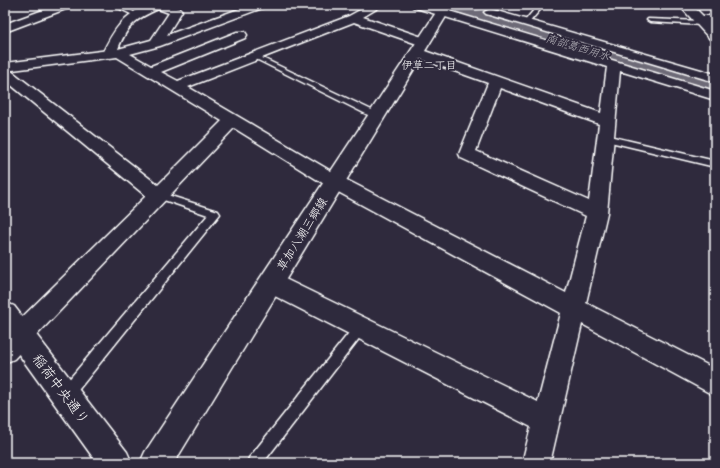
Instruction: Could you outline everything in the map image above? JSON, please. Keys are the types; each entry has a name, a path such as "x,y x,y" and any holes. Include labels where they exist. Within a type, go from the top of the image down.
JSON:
{"main road":[{"path":"685,5 715,36"},
{"name":"草加八潮三郷線","path":"156,463 444,9"},
{"path":"6,70 114,53"},
{"name":"稲荷中央通り","path":"10,333 66,394 116,463"}],"street":[{"path":"40,5 51,11"},
{"path":"5,28 67,5"},
{"path":"114,53 121,28 135,14 157,5 176,10 156,43"},
{"path":"114,53 156,43 261,5"},
{"path":"176,87 353,18 377,5"},
{"path":"417,5 444,9 715,96"},
{"path":"480,10 715,78"},
{"path":"353,18 380,26 420,48 606,130"},
{"path":"222,20 240,31 253,57"},
{"path":"700,21 715,20"},
{"path":"150,71 241,35"},
{"path":"114,53 150,71 335,182 573,306 715,383"},
{"path":"536,463 573,306 597,213 614,64"},
{"path":"6,70 158,195"},
{"path":"496,82 467,154 597,213"},
{"path":"10,333 158,195 232,121"},
{"path":"271,283 546,420"}],"lane":[{"path":"116,5 135,14"},
{"path":"526,23 542,5"},
{"path":"650,20 700,21"},
{"path":"253,57 377,116"},
{"path":"606,130 715,164"},
{"path":"66,394 215,214 158,195"},
{"path":"254,463 360,328"}],"waterway":[{"name":"南部葛西用水","path":"441,5 715,88"}],"district":[{"name":"伊草二丁目","path":"429,65"}]}
